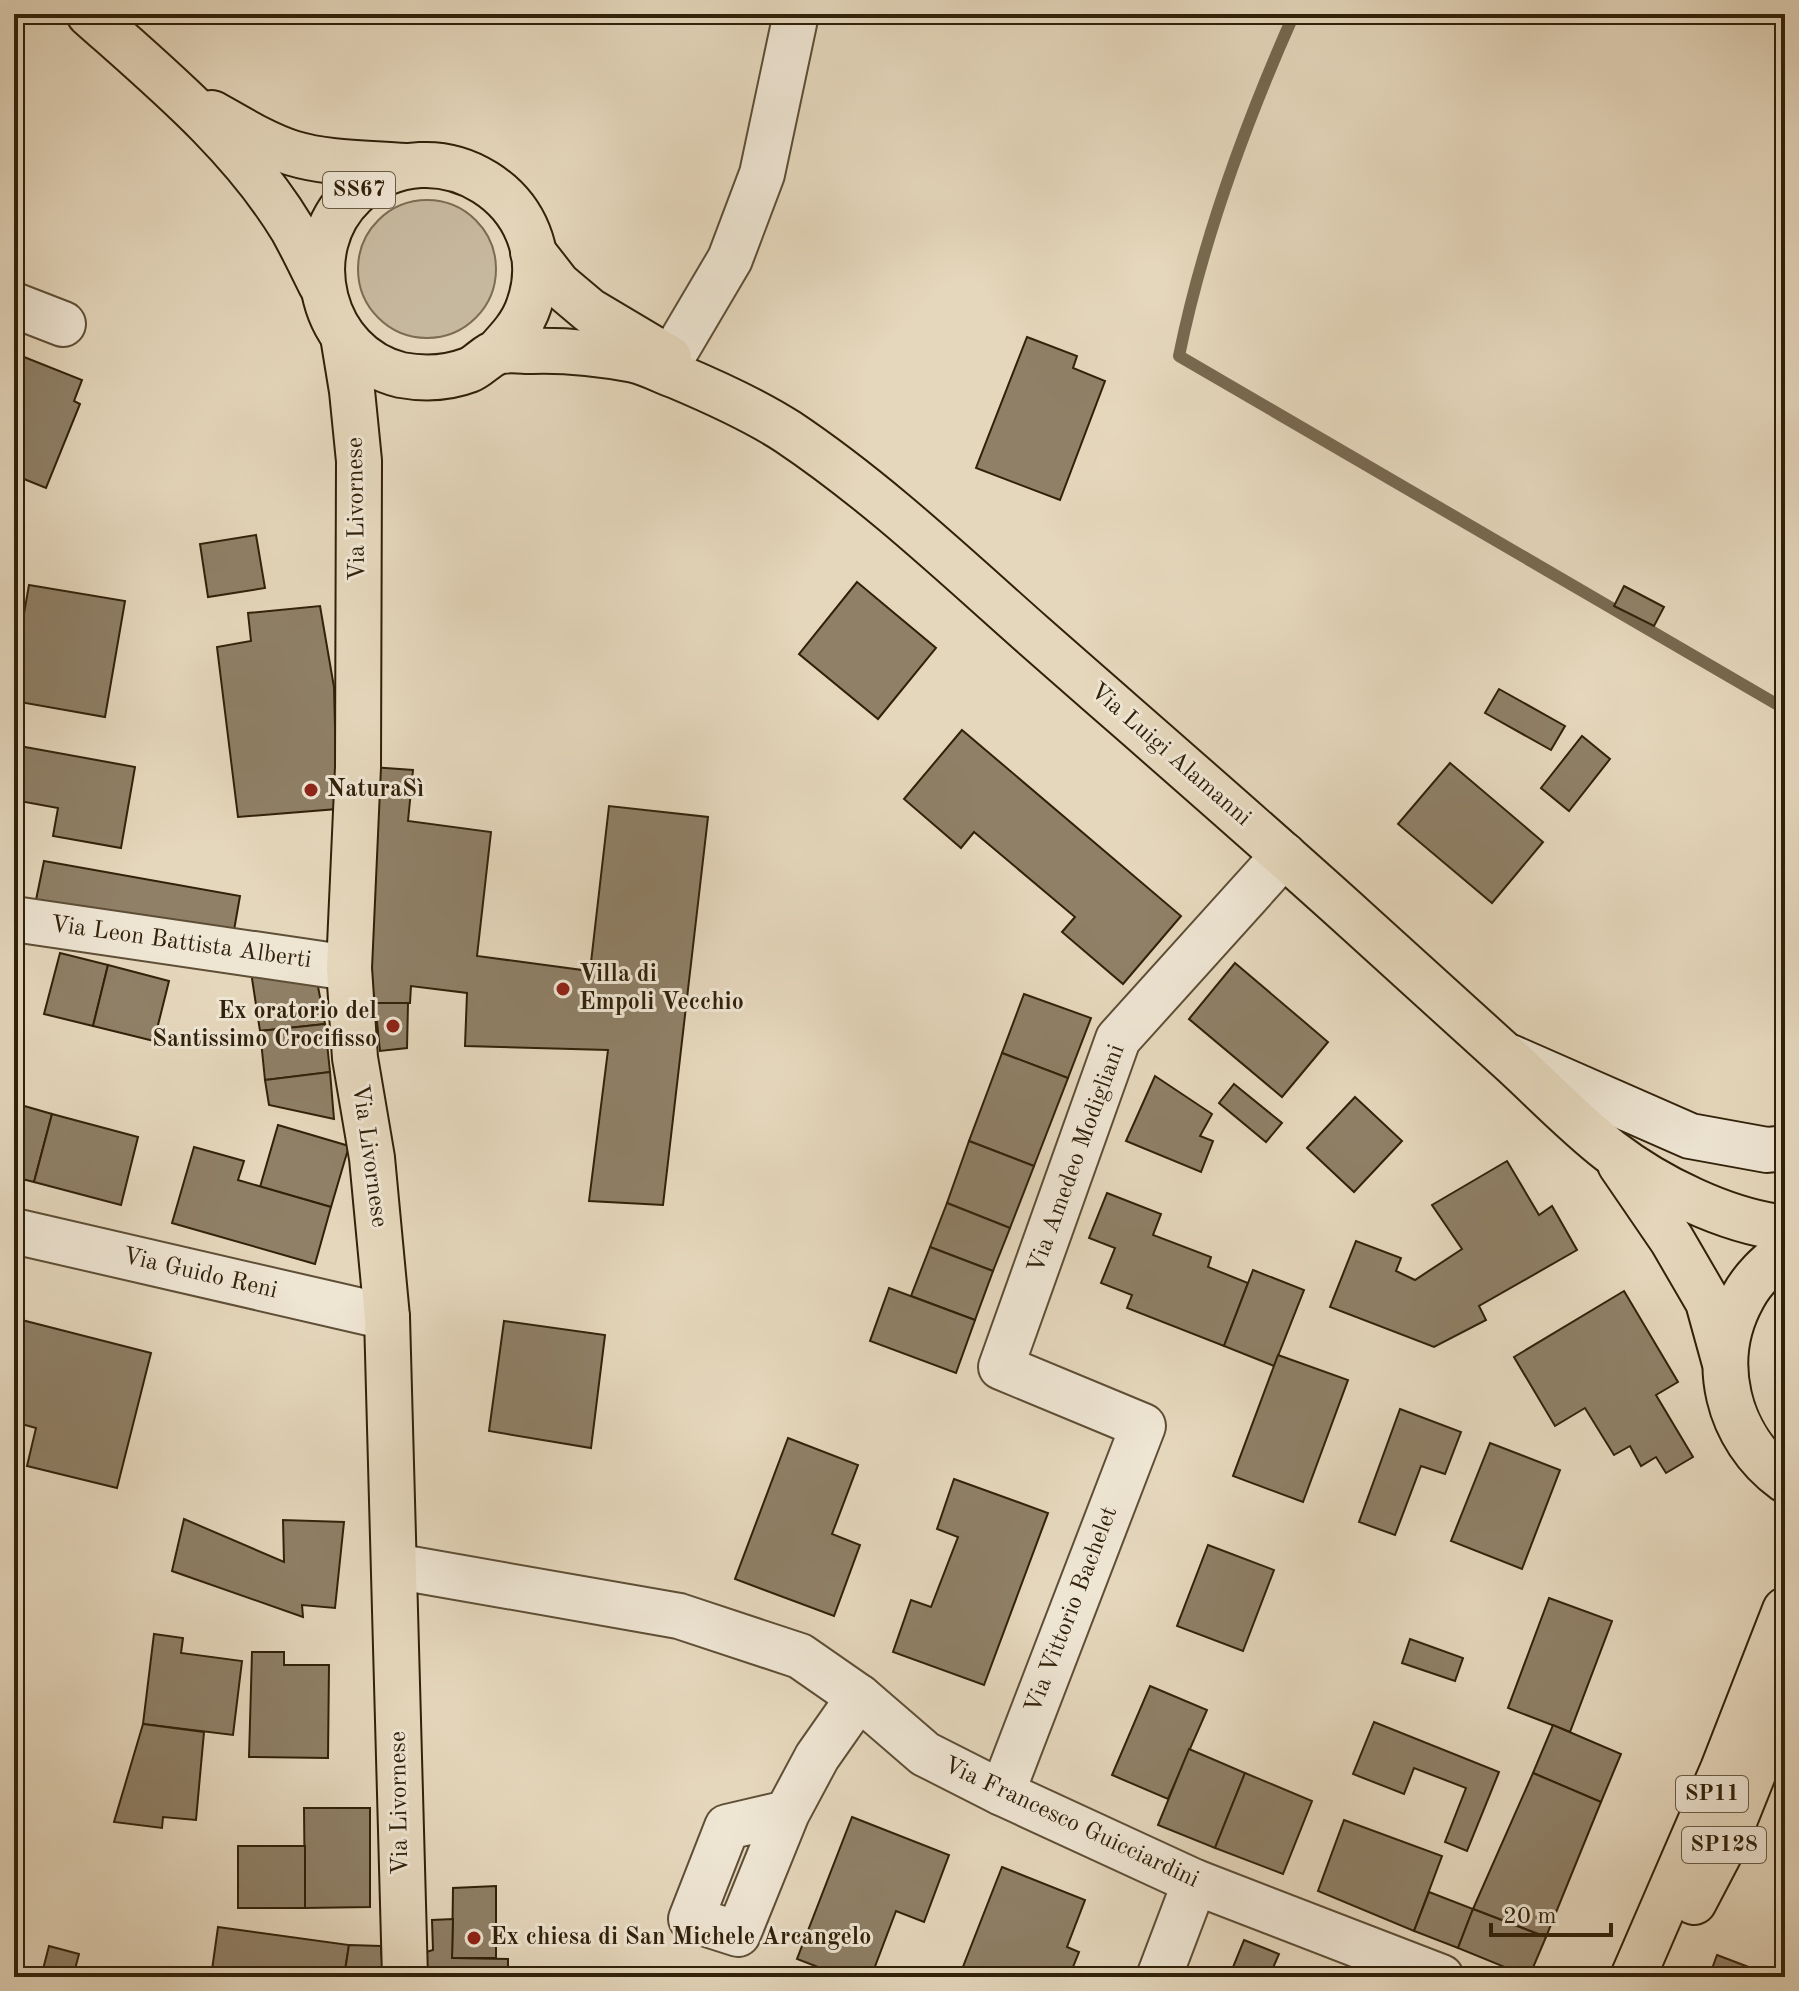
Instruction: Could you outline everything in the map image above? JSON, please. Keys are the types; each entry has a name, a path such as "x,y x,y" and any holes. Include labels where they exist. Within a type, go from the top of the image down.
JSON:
{"main road":[{"name":"Via Livornese","path":"89,14 176,91 242,162 293,230 321,285 328,312 343,336 367,360 399,374 434,378 468,370 497,352 516,331 529,307 535,280 533,252 522,220 502,193 473,173 440,165 337,161 290,152 237,128 176,91"},
{"name":"Via Livornese","path":"321,285 322,253 332,223 351,197 376,177 406,166"},
{"name":"Via Luigi Alamanni","path":"533,252 558,284 590,311 671,359 704,388"},
{"name":"Via Livornese","path":"343,336 352,391 359,490 358,767 349,968 355,1058 372,1158 387,1317 405,1977"},
{"name":"Via Luigi Alamanni","path":"497,352 549,350 638,361 704,388 785,430 884,503 1284,855 1612,1152 1675,1191 1727,1215 1785,1228"},
{"name":"Via Luigi Alamanni","path":"1612,1152 1672,1240 1708,1302 1725,1362"},
{"path":"1785,1251 1764,1268 1743,1296 1730,1328 1725,1362 1729,1401 1744,1437 1769,1468 1785,1480"},
{"name":"SP11","path":"1633,1977 1723,1769 1785,1610"},
{"name":"SP128","path":"1651,1977 1727,1839 1763,1749 1785,1707"}],"street":[{"path":"671,359 730,259 762,174 796,14"},
{"path":"14,305 63,324"},
{"name":"Via Amedeo Modigliani","path":"1143,1426 1001,1367 1118,1039 1284,855"},
{"name":"Via Leon Battista Alberti","path":"14,919 349,968"},
{"path":"1504,1054 1690,1136 1767,1150 1785,1148"},
{"name":"Via Guido Reni","path":"14,1231 387,1317"},
{"name":"Via Vittorio Bachelet","path":"1002,1793 1143,1426"},
{"name":"Via Francesco Guicciardini","path":"394,1566 679,1616 800,1656 859,1697 925,1754 1002,1793 1195,1882 1441,1977"},
{"path":"787,1813 817,1757 859,1697"},
{"path":"1159,1977 1195,1882"}],"shaded area":[{"path":"427,200 453,205 476,220 491,243 496,269 491,295 476,318 453,333 427,338 401,333 378,318 363,295 358,269 363,243 378,220 401,205"}],"building":[{"path":"1027,337 1077,356 1073,368 1105,381 1060,500 976,468"},
{"path":"14,353 82,380 74,401 80,404 46,488 14,475"},
{"path":"256,535 265,588 208,597 200,544"},
{"path":"857,582 936,648 878,719 799,654"},
{"path":"29,585 125,601 105,717 14,701 14,670"},
{"path":"1624,586 1664,607 1654,626 1614,606"},
{"path":"320,606 334,687 337,809 238,817 217,647 251,641 248,613"},
{"path":"1499,689 1565,726 1551,750 1485,713"},
{"path":"962,730 1181,916 1123,984 1062,932 1075,917 974,832 961,848 904,799"},
{"path":"1582,736 1610,759 1569,811 1541,788"},
{"path":"14,745 135,767 121,848 53,836 58,808 14,800"},
{"path":"1450,763 1543,842 1492,903 1398,824"},
{"name":"Villa di Empoli Vecchio","path":"371,767 413,770 408,821 491,832 477,956 590,971 609,806 708,817 663,1205 589,1201 608,1050 465,1046 467,993 411,986 410,1003 375,1003 366,953"},
{"path":"44,861 240,896 233,936 36,900"},
{"path":"14,943 21,944 14,979"},
{"path":"60,953 108,965 93,1026 44,1014"},
{"path":"1235,963 1328,1042 1282,1097 1189,1019"},
{"path":"108,965 169,981 154,1041 93,1026"},
{"path":"251,972 317,981 325,1024 260,1031"},
{"path":"1024,994 1091,1018 1068,1078 1002,1053"},
{"name":"Ex oratorio del Santissimo Crocifisso","path":"375,1003 408,1003 407,1048 380,1051"},
{"path":"325,1024 330,1072 265,1080 260,1031"},
{"path":"1002,1053 1068,1078 1034,1166 969,1141"},
{"path":"330,1072 334,1119 269,1105 265,1080"},
{"path":"1155,1076 1212,1114 1200,1136 1213,1141 1201,1172 1126,1141"},
{"path":"1234,1084 1282,1123 1266,1142 1219,1103"},
{"path":"1355,1097 1402,1141 1354,1192 1307,1148"},
{"path":"14,1103 52,1114 34,1182 14,1177"},
{"path":"52,1114 138,1137 121,1205 34,1182"},
{"path":"278,1125 349,1146 331,1207 260,1187"},
{"path":"969,1141 1034,1166 1010,1228 947,1203"},
{"path":"194,1147 244,1161 238,1180 331,1207 315,1264 172,1223"},
{"path":"1507,1161 1539,1215 1552,1206 1577,1250 1479,1306 1486,1320 1434,1347 1330,1307 1356,1241 1401,1258 1396,1271 1415,1280 1462,1249 1432,1205"},
{"path":"1107,1193 1161,1214 1153,1235 1211,1257 1208,1267 1248,1283 1224,1346 1127,1308 1132,1295 1101,1283 1115,1248 1089,1238"},
{"path":"947,1203 1010,1228 993,1271 930,1247"},
{"path":"930,1247 993,1271 975,1320 911,1296"},
{"path":"1253,1270 1304,1290 1274,1366 1224,1346"},
{"path":"889,1288 975,1320 956,1373 870,1341"},
{"path":"1624,1291 1678,1382 1656,1395 1693,1457 1666,1473 1656,1457 1641,1466 1630,1446 1614,1455 1585,1408 1555,1426 1514,1357"},
{"path":"14,1318 151,1353 117,1488 27,1466 36,1428 14,1422"},
{"path":"504,1321 605,1335 591,1448 489,1431"},
{"path":"1278,1355 1348,1380 1303,1502 1233,1476"},
{"path":"1400,1409 1461,1432 1445,1474 1421,1466 1395,1535 1359,1522"},
{"path":"788,1438 858,1465 832,1534 860,1545 834,1616 735,1579"},
{"path":"1490,1443 1560,1470 1522,1569 1451,1541"},
{"path":"954,1479 1048,1513 984,1685 893,1652 911,1600 931,1607 958,1537 937,1529"},
{"path":"184,1519 284,1562 283,1520 344,1522 335,1608 302,1605 303,1617 172,1571"},
{"path":"1208,1545 1274,1570 1243,1651 1177,1626"},
{"path":"1549,1598 1612,1621 1570,1732 1508,1708"},
{"path":"154,1634 183,1638 181,1653 242,1661 233,1735 143,1724"},
{"path":"1410,1639 1463,1658 1455,1681 1402,1663"},
{"path":"252,1652 284,1652 284,1665 329,1665 328,1758 249,1757"},
{"path":"1150,1686 1207,1710 1168,1799 1112,1775"},
{"path":"1374,1722 1499,1772 1467,1851 1445,1842 1466,1788 1414,1768 1404,1794 1353,1774"},
{"path":"143,1724 204,1732 196,1820 163,1817 162,1828 114,1822"},
{"path":"1553,1725 1621,1754 1601,1802 1533,1773"},
{"path":"1189,1749 1245,1773 1215,1848 1158,1825"},
{"path":"1245,1773 1312,1801 1283,1874 1215,1848"},
{"path":"1533,1773 1601,1802 1546,1937 1473,1909"},
{"path":"304,1808 370,1808 370,1907 305,1908"},
{"path":"852,1817 949,1855 924,1922 896,1911 871,1977 844,1977 797,1959"},
{"path":"1344,1820 1442,1856 1414,1931 1318,1891"},
{"path":"238,1846 305,1846 305,1908 238,1908"},
{"path":"1002,1867 1085,1900 1067,1947 1079,1952 1069,1977 959,1977"},
{"name":"Ex chiesa di San Michele Arcangelo","path":"496,1886 496,1958 452,1958 453,1888"},
{"path":"1429,1892 1473,1909 1458,1948 1414,1931"},
{"path":"1473,1909 1546,1937 1529,1977 1458,1948"},
{"path":"453,1919 452,1958 508,1959 508,1977 426,1977 426,1952 433,1950 432,1920"},
{"path":"218,1927 349,1945 344,1977 211,1977"},
{"path":"1244,1940 1279,1954 1269,1977 1229,1977"},
{"path":"349,1945 381,1946 383,1977 344,1977"},
{"path":"49,1946 79,1954 73,1977 41,1977"},
{"path":"1717,1955 1775,1977 1709,1977"},
{"path":"170,1967 194,1972 193,1977 168,1977"}],"waterway":[{"path":"1294,14 1227,182 1200,268 1179,356 1785,709"}],"place":[{"name":"NaturaSì","path":"311,790"},
{"name":"Villa di Empoli Vecchio","path":"563,989"},
{"name":"Ex oratorio del Santissimo Crocifisso","path":"393,1026"},
{"name":"Ex chiesa di San Michele Arcangelo","path":"474,1938"}]}
